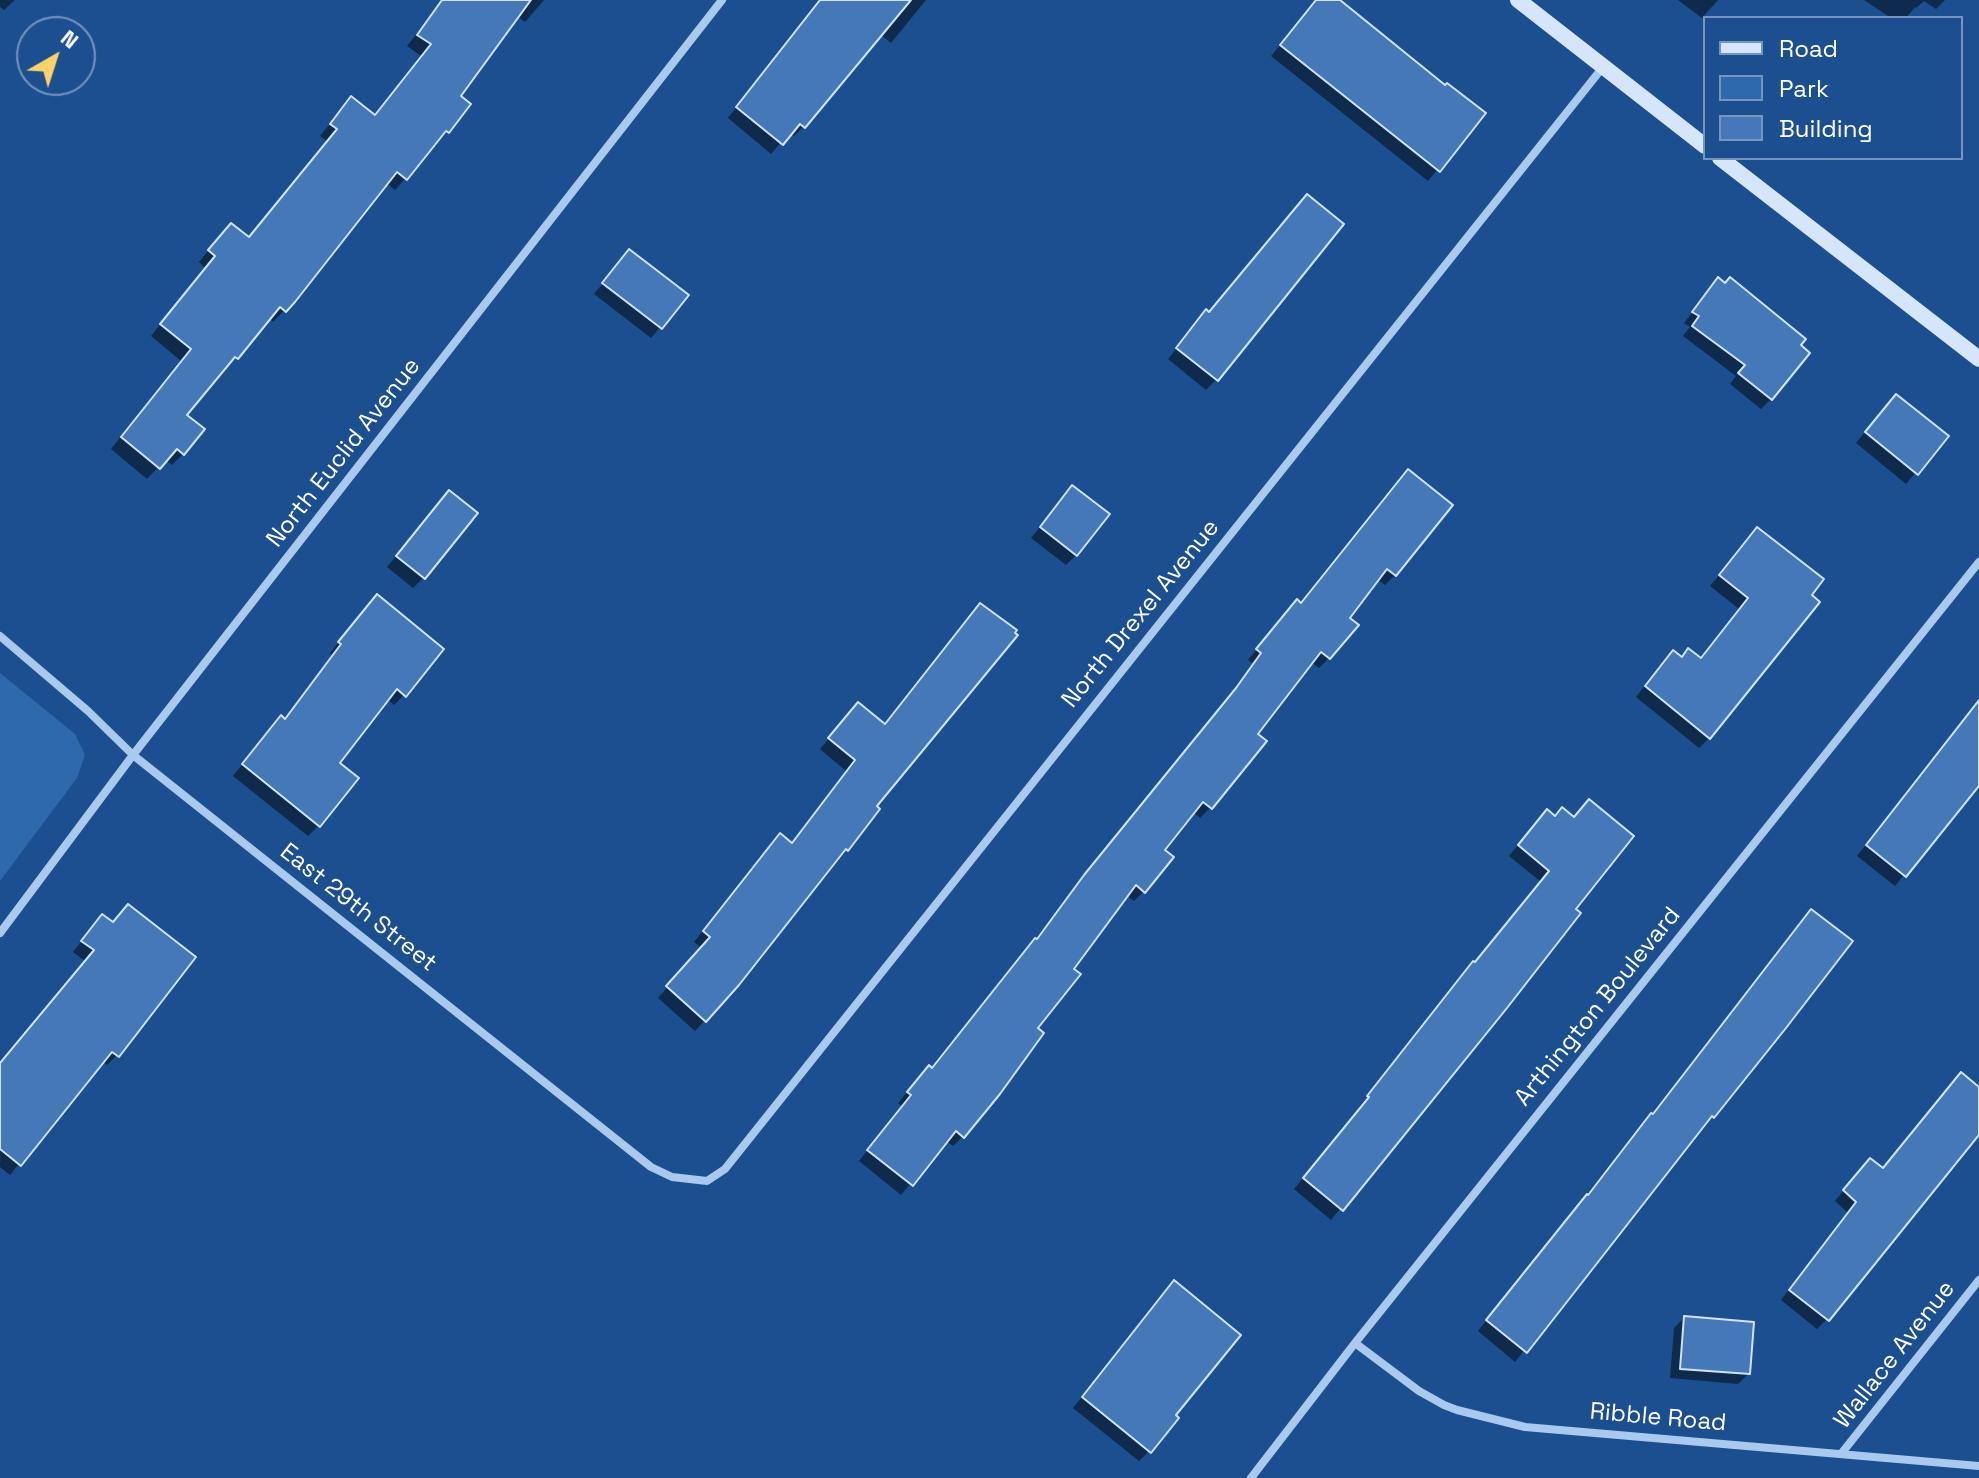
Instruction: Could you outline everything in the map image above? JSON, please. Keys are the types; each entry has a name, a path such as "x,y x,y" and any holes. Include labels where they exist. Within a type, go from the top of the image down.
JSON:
{"main road":[{"path":"1518,0 1703,144"},
{"path":"1723,160 1979,359"}],"street":[{"name":"North Euclid Avenue","path":"0,933 133,755 722,0"},
{"name":"North Drexel Avenue","path":"707,1181 725,1169 1603,67"},
{"name":"Arthington Boulevard","path":"1251,1478 1355,1343 1979,562"},
{"name":"East 29th Street","path":"0,636 88,711 133,755 651,1167 672,1177 707,1181"},
{"name":"Wallace Avenue","path":"1841,1454 1979,1280"},
{"name":"Ribble Road","path":"1355,1343 1419,1391 1457,1410 1525,1427 1979,1466"}],"green space":[{"path":"0,673 75,734 85,755 77,778 0,881"}],"building":[{"path":"442,0 531,0 461,96 471,104 449,133 446,131 407,180 397,172 295,302 286,312 280,307 238,359 235,357 187,415 205,429 184,455 177,449 160,469 121,437 191,349 160,324 215,256 208,250 231,223 249,237 337,129 330,124 351,96 375,115 431,44 417,35"},
{"path":"820,0 911,0 805,128 800,124 783,145 736,107"},
{"path":"1316,0 1340,0 1445,85 1447,83 1486,113 1440,172 1280,45"},
{"path":"1307,194 1344,224 1218,381 1176,348 1206,309 1209,312"},
{"path":"629,249 689,295 662,329 602,283"},
{"path":"1718,277 1725,283 1730,277 1806,339 1801,345 1810,353 1772,400 1738,373 1745,365 1692,326 1699,316 1692,312"},
{"path":"1896,394 1949,436 1918,475 1865,432"},
{"path":"1408,469 1453,505 1396,576 1387,569 1350,618 1359,625 1330,659 1321,652 1258,734 1267,741 1212,809 1203,802 1165,850 1174,857 1145,893 1136,885 1074,969 1081,974 1038,1028 1044,1033 1000,1094 964,1138 956,1131 913,1186 867,1150 911,1095 907,1092 929,1065 932,1068 1236,688 1261,653 1256,649 1297,599 1301,603"},
{"path":"1072,485 1110,514 1077,556 1040,527"},
{"path":"449,490 478,513 425,579 396,556"},
{"path":"1757,527 1824,579 1812,595 1820,602 1710,739 1645,686 1673,650 1682,657 1688,648 1701,658 1748,598 1719,575"},
{"path":"377,594 444,649 406,697 397,689 340,763 359,778 320,827 242,764 281,715 285,719 341,644 338,642"},
{"path":"980,603 1017,630 1015,633 1018,635 877,806 880,809 848,851 846,849 706,1022 666,986 710,937 703,931 780,833 792,843 855,760 828,738 858,702 885,724"},
{"path":"1979,700 1979,786 1906,877 1866,845"},
{"path":"1589,799 1634,836 1576,909 1581,913 1343,1211 1303,1178 1473,961 1549,871 1518,845 1547,809 1555,816 1562,807 1574,817"},
{"path":"128,904 196,957 119,1057 112,1052 21,1166 0,1149 0,1063 94,950 81,941 102,914 113,922"},
{"path":"1811,909 1853,941 1527,1353 1486,1320 1653,1114"},
{"path":"1961,1072 1979,1087 1979,1135 1829,1321 1789,1290 1856,1202 1843,1190 1870,1158 1883,1168"},
{"path":"1174,1280 1241,1335 1176,1415 1179,1418 1151,1453 1082,1397"},
{"path":"1684,1316 1754,1322 1750,1374 1680,1369"}]}
